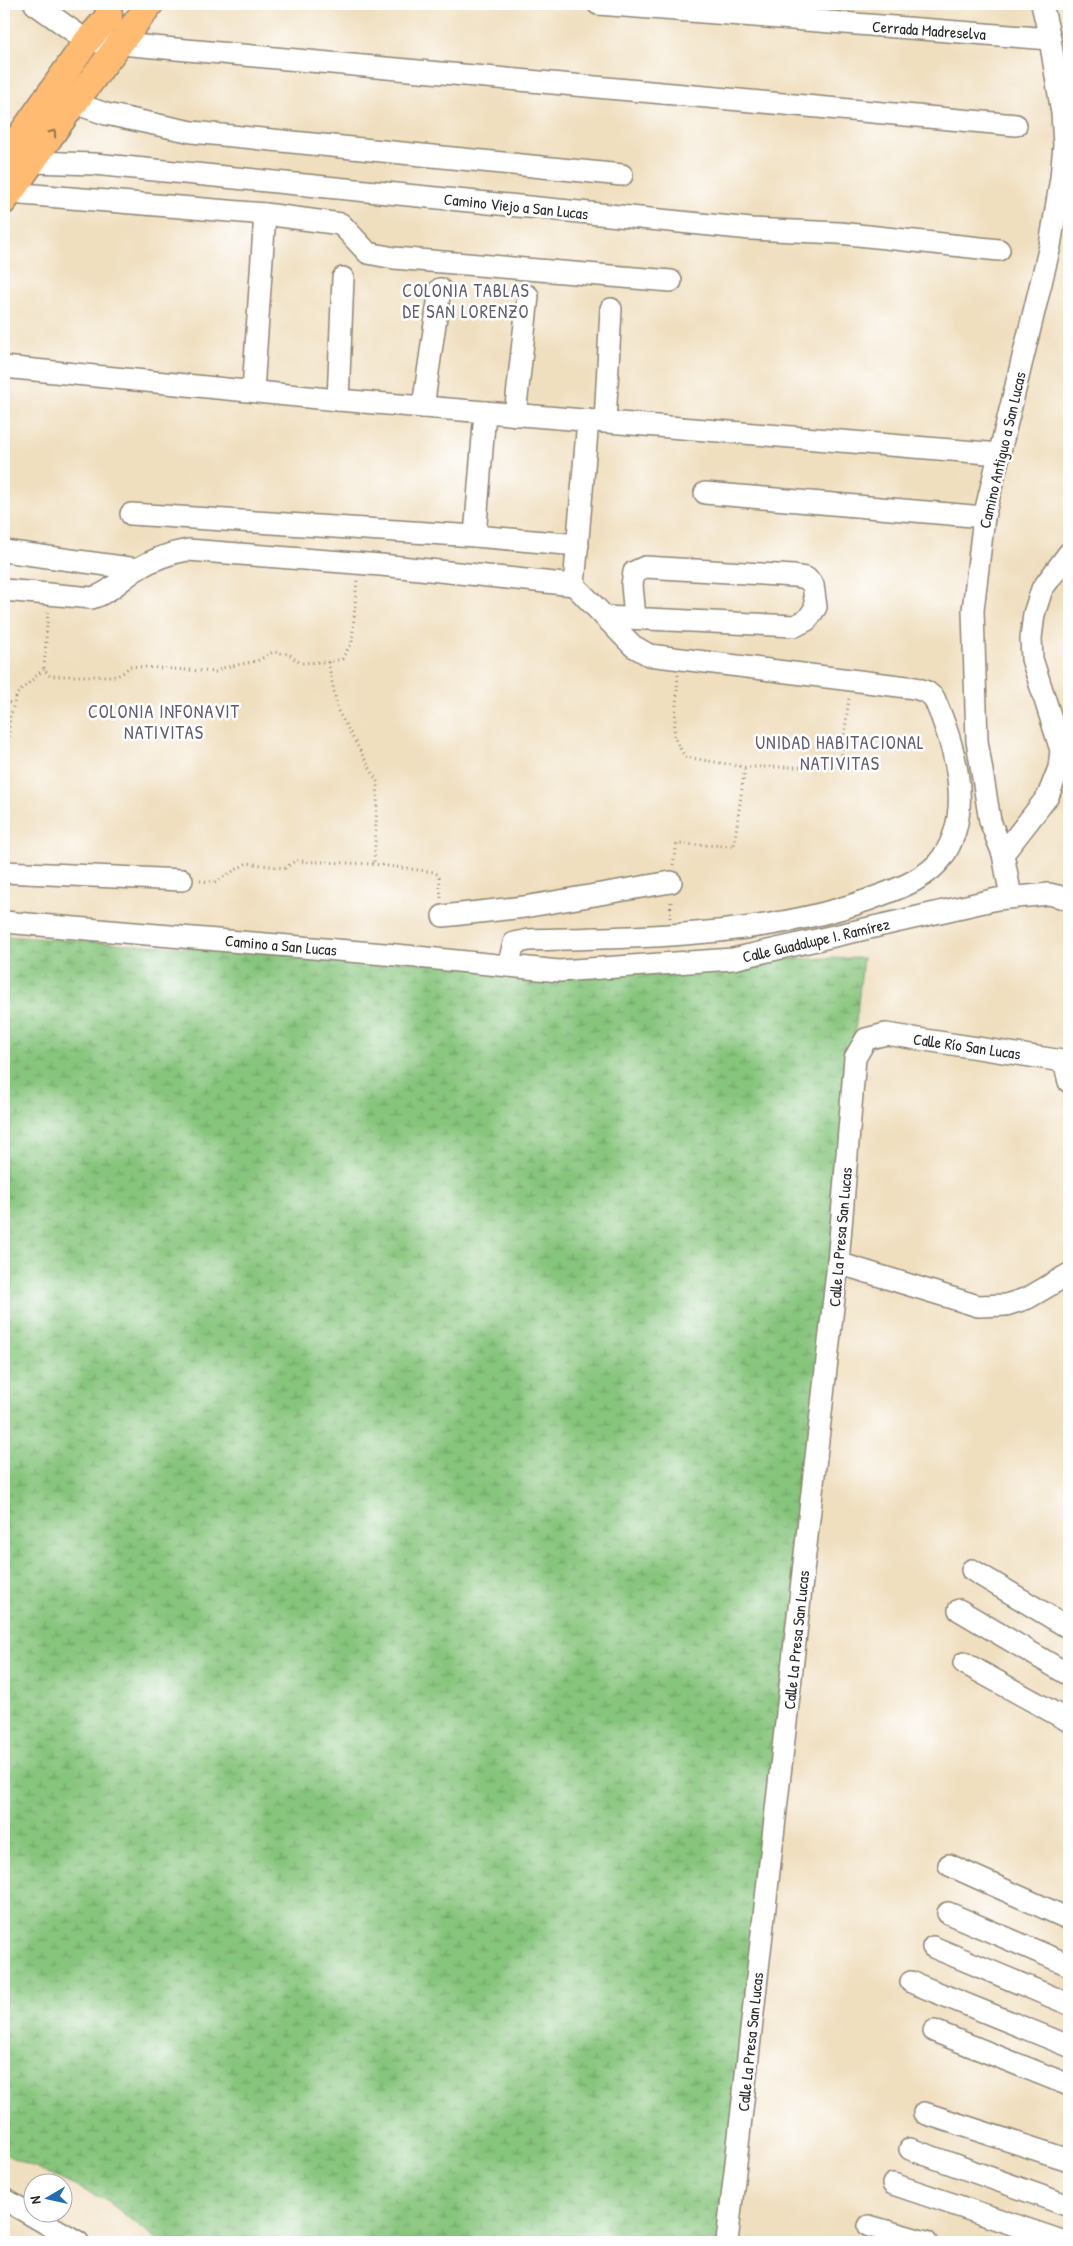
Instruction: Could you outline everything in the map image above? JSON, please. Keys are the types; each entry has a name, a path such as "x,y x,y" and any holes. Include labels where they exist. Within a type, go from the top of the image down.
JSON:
{"main road":[{"path":"4,159 87,41 109,16 108,4"},
{"path":"7,197 118,44 143,6"}],"street":[{"path":"35,4 87,41 1016,125"},
{"name":"Cerrada Madreselva","path":"598,4 1050,39"},
{"name":"Camino Antiguo a San Lucas","path":"1011,897 1003,854 990,821 977,741 973,610 984,517 1050,246 1061,178 1064,145 1062,113 1050,39 1042,4"},
{"path":"74,103 106,114 192,132 622,175"},
{"name":"Camino Viejo a San Lucas","path":"33,162 94,164 751,229 839,233 999,250"},
{"path":"7,197 265,214 341,224 368,253 394,258 671,281"},
{"path":"252,391 265,214"},
{"path":"338,400 343,278"},
{"path":"424,407 440,289"},
{"path":"515,415 528,296"},
{"path":"574,585 611,309"},
{"path":"4,367 338,400 1000,454"},
{"path":"475,536 485,412"},
{"path":"706,493 984,517"},
{"path":"130,514 475,536 578,545"},
{"path":"4,590 92,598 105,594 137,569 167,554 188,550 358,563 574,585 633,646 649,656 915,688 927,692 934,698 954,758 960,807 957,822 942,859 910,884 854,906 755,927 705,932 529,940 514,943"},
{"path":"4,551 137,569"},
{"path":"1003,854 1048,796 1059,768 1061,750 1032,659 1031,638 1034,614 1042,589 1069,553"},
{"path":"605,616 795,626 807,620 816,608 813,585 806,578 645,567 634,572 632,585 634,617"},
{"path":"4,872 182,880"},
{"path":"443,916 524,907 671,882"},
{"name":"Calle Guadalupe I. Ramírez","path":"559,971 733,959 1011,897 1050,894 1069,898"},
{"path":"508,966 524,907"},
{"name":"Camino a San Lucas","path":"4,922 559,971"},
{"name":"Calle Río San Lucas","path":"866,1039 886,1034 1067,1061"},
{"name":"Calle La Presa San Lucas","path":"727,2242 838,1263 855,1058 866,1039"},
{"path":"1067,1061 1069,1082"},
{"path":"838,1263 978,1306 1006,1305 1028,1298 1069,1274"},
{"path":"972,1570 1069,1628"},
{"path":"959,1610 1069,1675"},
{"path":"964,1663 1069,1721"},
{"path":"949,1866 1069,1919"},
{"path":"948,1913 1069,1965"},
{"path":"933,1947 1069,2004"},
{"path":"912,1982 1069,2046"},
{"path":"934,2031 1069,2085"},
{"path":"924,2113 1069,2160"},
{"path":"910,2149 1069,2206"},
{"path":"893,2184 1065,2242"},
{"path":"4,2200 78,2242"},
{"path":"869,2226 926,2242"}],"path":[{"path":"44,669 50,676 117,676 130,666 216,672 222,668 257,661 273,652 289,654 300,663 328,662 342,659 352,642 358,563"},
{"path":"4,786 10,717 17,694 44,669 49,594"},
{"path":"678,660 674,737 685,757 744,767 830,767 841,761 852,680"},
{"path":"328,662 338,711 378,783 374,864"},
{"path":"4,702 14,703"},
{"path":"671,882 676,844 734,846 744,767"},
{"path":"182,880 215,882 247,864 285,868 295,861 374,864 433,872 439,875 443,916"}],"green space":[{"path":"4,936 559,971 733,959 863,958 723,2242 161,2242 106,2200 72,2185 72,2174 48,2174 4,2154"}],"district":[{"name":"COLONIA TABLAS DE SAN LORENZO","path":"466,301"},
{"name":"COLONIA INFONAVIT NATIVITAS","path":"164,722"},
{"name":"UNIDAD HABITACIONAL NATIVITAS","path":"840,753"}]}
